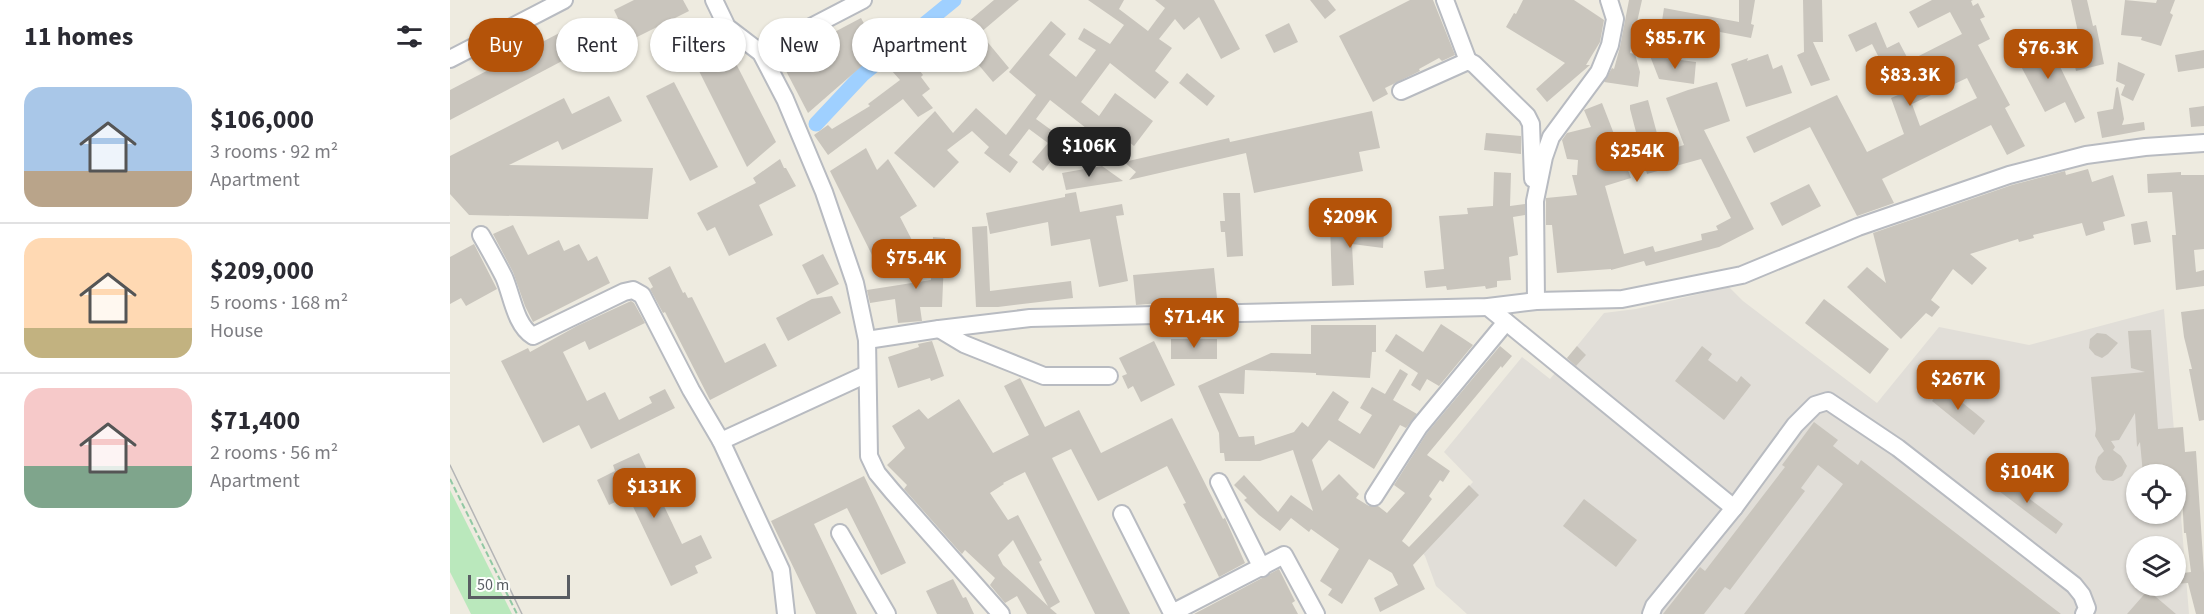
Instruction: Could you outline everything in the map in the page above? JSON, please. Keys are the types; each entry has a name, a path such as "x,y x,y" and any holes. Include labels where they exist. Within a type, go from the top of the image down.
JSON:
{"street":[{"path":"450,58 564,0"},
{"path":"714,0 727,27 758,51"},
{"path":"828,18 863,0"},
{"path":"1445,0 1468,61 1474,64 1527,116 1531,124 1535,201 1536,301"},
{"path":"1535,201 1544,157 1551,137 1599,72 1610,45 1615,19 1612,2"},
{"path":"1401,91 1468,61"},
{"path":"771,72 785,99 824,192 855,283 867,340 869,456 877,473 1001,614"},
{"path":"867,340 1030,318 1488,307 1536,301 1622,299 1742,275 1858,227 2009,175 2086,155 2145,147 2204,143"},
{"path":"482,235 502,273 519,318 527,332 533,336 624,292 633,290 642,295 691,390 721,441 781,570 786,614"},
{"path":"1488,307 1734,508"},
{"path":"1374,497 1419,427 1506,321"},
{"path":"939,329 964,344 1044,376 1109,376"},
{"path":"721,441 867,374"},
{"path":"1651,614 1654,606 1734,508 1795,425 1815,405 1828,401 1898,448 2074,585 2082,595 2087,608 2084,614"},
{"path":"1219,482 1267,564"},
{"path":"1122,514 1172,612 1284,555 1316,614"},
{"path":"840,533 888,614"}],"path":[{"path":"450,479 517,614"}],"shaded area":[{"path":"1729,287 1743,301 1877,403 1939,327 2029,345 2164,309 2177,464 2126,464 2126,524 2182,524 2183,536 2126,536 2126,596 2186,596 2186,577 2189,614 1467,614 1436,586 1425,556 1416,545 1473,482 1444,452 1522,357 1550,379 1604,313 1636,309"}],"green space":[{"path":"450,490 512,614 471,614 450,572"}],"building":[{"path":"634,0 683,0 689,11 675,18 650,18 650,30 638,36 638,18 618,18 614,10"},
{"path":"994,0 1019,0 988,26 988,18 973,18"},
{"path":"1088,0 1124,0 1119,9 1148,31 1165,8 1155,0 1214,0 1240,49 1221,59 1199,17 1184,30 1175,19 1159,39 1172,48 1155,71 1169,82 1155,99 1110,63 1081,102 1099,116 1115,93 1153,121 1134,146 1118,133 1106,147 1050,100 1036,119 1065,140 1043,171 1032,162 1048,143 1029,129 1009,155 1018,162 1010,173 984,153 989,147 972,131 947,150 959,162 934,188 894,153 935,111 953,133 976,108 1006,135 1036,95 1009,72 1051,21 1066,34 1049,55 1076,77 1096,50 1078,39 1084,28 1110,44 1124,25"},
{"path":"1310,0 1328,0 1336,10 1325,19"},
{"path":"1410,0 1433,0 1455,55 1442,61 1439,58 1419,69 1420,71 1385,88 1388,94 1373,102 1339,36"},
{"path":"1523,0 1574,0 1604,20 1600,42 1586,65 1590,65 1547,102 1536,89 1565,63 1506,27"},
{"path":"1629,0 1642,0 1630,53 1635,54 1640,72 1638,87 1604,82 1612,68 1614,69"},
{"path":"1739,0 1755,0 1751,38 1720,32 1717,22 1699,28 1662,21 1664,8 1739,22"},
{"path":"1803,0 1822,0 1823,42 1813,42 1830,80 1811,86 1797,55 1804,52"},
{"path":"1932,0 1973,0 1971,1 1973,6 1978,3 1985,17 1980,19 1990,39 1978,45 2010,105 2005,108 2025,146 2007,155 1991,125 1882,179 1894,203 1857,216 1810,127 1754,153 1746,137 1837,95 1867,152 1904,134 1891,98 1898,95 1872,44 1856,52 1848,35 1876,22 1887,48 1899,42 1909,61 1962,34 1950,12 1918,28 1909,12","holes":["1967,78 1977,98 1920,126 1912,104"]},
{"path":"2071,0 2087,0 2093,26 2096,25 2104,64 2076,71 2071,48 2081,46"},
{"path":"2125,0 2156,3 2157,0 2175,0 2170,13 2173,15 2161,46 2141,40 2142,37 2121,35"},
{"path":"852,23 852,72 855,72 808,113 787,72 840,72 840,29"},
{"path":"1289,23 1298,42 1274,53 1265,35"},
{"path":"556,35 556,64 544,70 544,41"},
{"path":"988,43 1009,68 993,82 985,72 988,72"},
{"path":"2029,45 2034,54 2050,46 2085,118 2075,123 2065,102 2045,112 2014,53"},
{"path":"2204,50 2204,68 2178,72 2175,55"},
{"path":"1768,54 1773,69 1782,65 1792,93 1746,107 1731,64"},
{"path":"1650,56 1696,62 1694,84 1659,79"},
{"path":"2118,62 2145,74 2133,101 2121,95 2125,85 2116,81"},
{"path":"485,72 541,72 450,120 450,90"},
{"path":"700,72 740,72 776,142 747,167"},
{"path":"893,72 921,72 923,75 921,77 930,89 922,95 933,108 918,117 903,99 828,155 814,135 828,125 832,129 870,106 868,104 900,80"},
{"path":"1187,73 1215,96 1207,106 1179,83"},
{"path":"674,82 718,167 690,181 646,96"},
{"path":"1717,82 1730,121 1704,130 1754,229 1719,247 1646,266 1644,261 1611,270 1557,273 1552,225 1546,225 1546,198 1577,195 1572,175 1577,175 1578,160 1567,159 1562,140 1567,133 1591,127 1584,110 1602,103 1631,178 1605,186 1624,254 1653,246 1655,252 1702,240 1701,234 1718,230 1716,226 1731,218 1701,159 1647,174 1630,109 1630,105 1648,100 1662,152 1684,145 1666,98"},
{"path":"2118,87 2124,119 2122,125 2144,122 2145,130 2102,138 2097,112 2113,109"},
{"path":"609,96 622,121 562,150 558,141 509,165 653,168 648,219 469,215 450,194 450,156 564,98 572,114"},
{"path":"2204,106 2204,126 2191,127 2189,108"},
{"path":"1372,111 1380,148 1359,152 1363,171 1254,193 1246,153 1129,180 1136,172 1124,162 1229,138 1230,142"},
{"path":"1486,133 1521,136 1521,154 1484,150"},
{"path":"866,148 877,170 888,159 917,206 900,217 915,246 877,265 830,171"},
{"path":"780,159 796,186 759,205 773,235 729,256 715,227 707,231 697,213 756,183 753,178"},
{"path":"1102,166 1123,181 1066,190 1062,173"},
{"path":"2088,169 2092,182 2113,175 2125,216 2103,222 2105,230 2086,236 2082,223 1970,254 1987,268 1972,285 1953,269 1931,300 1940,307 1932,317 1926,313 1901,339 1847,287 1867,267 1886,283 1873,233 2012,185 2065,171 2066,175"},
{"path":"1494,172 1511,173 1510,206 1525,204 1525,215 1513,217 1518,255 1509,257 1511,280 1497,281 1497,287 1486,289 1485,286 1447,290 1446,286 1426,288 1424,271 1444,269 1439,216 1468,214 1467,208 1493,206"},
{"path":"2181,172 2181,175 2204,175 2204,249 2194,250 2196,272 2204,270 2204,286 2176,290 2172,235 2176,235 2172,192 2148,193 2147,174"},
{"path":"1809,184 1821,206 1782,226 1770,203"},
{"path":"1076,192 1080,212 1122,204 1124,215 1116,216 1128,281 1099,287 1090,239 1051,246 1048,222 990,234 986,213 1065,197 1065,194"},
{"path":"1223,193 1240,193 1243,256 1227,257 1225,232 1221,232 1220,221 1225,221"},
{"path":"2147,221 2151,242 2134,245 2131,224"},
{"path":"1351,223 1351,226 1384,230 1383,248 1352,244 1354,285 1332,286 1330,224"},
{"path":"513,225 528,255 559,240 564,251 579,244 588,261 597,256 610,283 533,322 513,272 493,234"},
{"path":"987,226 990,291 1071,281 1073,298 998,307 976,307 972,227"},
{"path":"933,237 945,238 942,307 920,307 922,321 898,323 895,299 870,303 867,290 931,280"},
{"path":"474,244 497,289 466,306 461,298 450,304 450,257"},
{"path":"823,254 839,284 817,295 802,265"},
{"path":"670,266 683,293 685,292 688,298 692,297 725,363 765,343 777,366 710,400 665,312 663,313 650,289 653,287 648,278"},
{"path":"1214,268 1217,298 1136,305 1133,275"},
{"path":"832,296 841,313 788,341 776,318 812,299"},
{"path":"1824,299 1889,349 1870,374 1805,323"},
{"path":"631,301 645,323 589,350 585,341 563,352 587,401 605,392 619,420 652,403 649,397 665,389 675,408 591,449 579,425 543,443 501,361 528,348 530,352 577,326"},
{"path":"2204,309 2204,420 2199,421 2181,312"},
{"path":"1441,324 1473,345 1439,386 1427,379 1420,391 1411,385 1418,373 1385,351 1396,334 1423,352"},
{"path":"1311,325 1376,325 1376,352 1372,352 1370,378 1245,370 1244,394 1219,393 1239,437 1254,436 1255,445 1294,432 1302,422 1308,427 1333,391 1349,402 1338,420 1360,434 1372,415 1360,408 1372,387 1385,394 1400,369 1408,374 1393,400 1417,414 1406,428 1400,425 1374,469 1329,440 1312,460 1322,491 1339,474 1359,494 1356,498 1369,506 1378,506 1387,513 1405,493 1394,485 1427,433 1500,346 1512,356 1502,368 1501,366 1427,455 1450,471 1443,482 1440,480 1429,496 1432,499 1402,541 1409,547 1469,485 1479,495 1413,565 1425,589 1380,612 1374,598 1398,585 1392,573 1369,559 1342,604 1328,595 1332,589 1320,581 1339,549 1311,529 1309,532 1291,518 1280,531 1244,500 1247,498 1234,485 1244,475 1278,512 1291,495 1313,511 1293,450 1260,461 1225,461 1224,453 1220,453 1219,433 1198,386 1271,353 1311,354"},
{"path":"2151,330 2158,429 2183,427 2185,452 2196,451 2204,573 2204,614 2196,614 2188,583 2186,583 2186,573 2191,572 2184,524 2186,524 2186,464 2142,464 2140,442 2137,447 2135,413 2119,440 2111,441 2115,447 2113,450 2121,456 2126,464 2122,476 2113,481 2103,480 2096,472 2098,457 2104,451 2095,436 2091,377 2145,372 2131,368 2128,331"},
{"path":"2097,333 2106,334 2118,343 2102,358 2095,355 2089,348 2090,339"},
{"path":"1171,339 1217,339 1217,359 1171,359"},
{"path":"932,341 944,376 898,388 888,357 919,347 918,344"},
{"path":"1154,341 1175,385 1141,402 1133,386 1128,389 1122,376 1127,374 1119,358"},
{"path":"1577,346 1586,355 1576,366 1567,358"},
{"path":"1702,346 1712,354 1708,360 1737,382 1741,376 1751,385 1724,420 1675,381"},
{"path":"1020,378 1045,427 1079,410 1101,453 1172,418 1223,519 1225,518 1245,563 1219,577 1167,466 1098,501 1071,449 1052,458 1130,614 1095,614 1025,472 1003,483 990,493 1008,520 1018,515 1042,560 1039,562 1060,602 1050,608 1057,614 1027,614 1017,596 1005,603 990,585 995,578 965,550 962,554 959,551 904,489 907,485 887,465 905,448 892,426 919,409 928,419 959,399 993,453 1029,435 1004,386","holes":["1013,540 1048,606 1003,565 998,555"]},
{"path":"1943,387 1985,421 1974,435 1932,401"},
{"path":"1814,422 1838,440 1833,446 1858,465 1861,460 2061,614 1744,614 1843,484 1818,465 1801,488 1805,491 1730,590 1725,587 1704,614 1663,614 1700,567 1705,571 1785,467 1782,465"},
{"path":"639,453 682,544 701,535 712,558 695,566 698,573 671,586 628,496 609,505 597,480 615,471 613,465"},
{"path":"1998,475 2063,524 2056,534 1991,485"},
{"path":"864,476 906,563 881,575 847,508 814,524 857,614 816,614 771,521"},
{"path":"1584,499 1637,540 1616,567 1563,526"},
{"path":"1279,569 1295,601 1292,603 1298,614 1194,614"},
{"path":"953,579 963,598 966,597 974,614 937,614 926,591"},
{"path":"2143,596 2155,596 2176,614 2127,614"}],"waterway":[{"path":"816,124 862,75 954,0"}],"tram line":[{"path":"450,465 522,614"}]}
